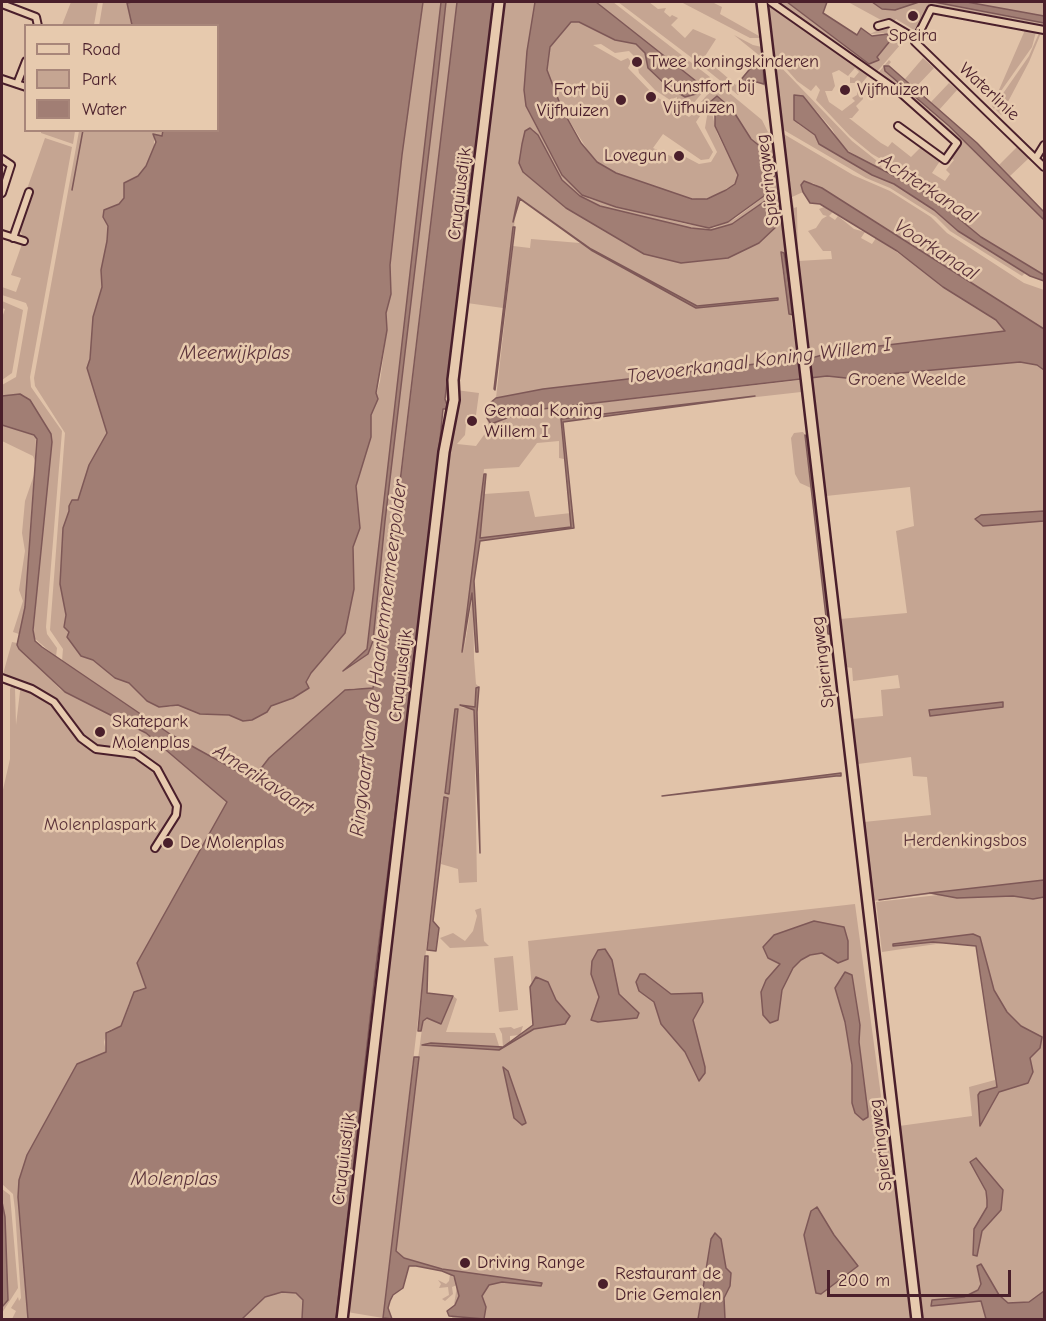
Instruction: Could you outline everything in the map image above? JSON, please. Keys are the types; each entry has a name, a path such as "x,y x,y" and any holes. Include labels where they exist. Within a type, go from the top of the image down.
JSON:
{"street":[{"name":"Cruquiusdijk","path":"342,1320 444,452 453,410 453,380 499,2"},
{"name":"Spieringweg","path":"762,2 917,1320"},
{"path":"771,2 902,94 957,143 945,160 898,126"},
{"path":"2,4 36,17 38,24"},
{"path":"916,39 931,9 1044,30"},
{"name":"Waterlinie","path":"878,26 889,23 916,39 915,42 1044,166"},
{"path":"17,84 24,67"},
{"path":"2,79 24,86"},
{"path":"1036,158 1044,145"},
{"path":"2,159 11,165 2,193"},
{"path":"14,238 29,192"},
{"path":"2,234 24,241"},
{"path":"2,678 46,697 55,704 81,738 96,749 136,754 157,769 177,806 176,815 155,848"}],"green space":[{"path":"71,2 98,2 94,24 62,24"},
{"path":"103,2 132,2 127,4 132,24 99,24"},
{"path":"423,2 457,2 375,685 370,690 354,688 345,690 269,758 259,771 248,777 170,734 62,661 63,649 50,630 65,433 35,386 34,378 79,132 163,132 162,136 154,134 154,150 144,172 119,204 103,217 108,226 107,241 101,270 102,287 93,317 90,359 87,368 107,433 89,465 78,500 72,500 69,506 70,511 63,528 60,584 66,615 64,627 81,656 93,660 115,678 129,683 144,699 170,707 178,704 200,714 229,715 243,721 252,720 267,712 271,706 293,698 309,688 306,682 311,673 337,644 354,589 353,547 360,528 356,486 371,437 371,415 380,381 387,330 386,313 391,294 390,265"},
{"path":"504,2 535,2 524,90 528,111 562,175 590,199 686,224 714,228 736,218 761,199 775,175 772,156 748,136 732,109 710,105 717,133 738,175 735,184 715,195 702,200 685,197 616,173 593,159 562,109 547,70 550,47 571,22 579,22 615,40 636,44 645,53 648,68 666,85 685,97 696,94 701,87 596,2 613,2 710,77 710,84 691,106 686,107 677,103 677,97 670,100 655,90 639,73 636,58 629,51 615,53 601,44 593,45 621,61 628,58 631,62 628,68 655,96 689,117 695,112 700,116 696,122 713,152 709,159 701,160 663,134 653,148 673,157 680,154 699,164 711,162 717,152 705,128 707,116 701,102 714,87 721,86 762,120 768,132 775,135 797,314 794,315 792,295 782,267 797,350 794,323 798,322 802,359 543,389 496,398 513,246 530,248 531,239 580,243 696,308 778,300 697,306 591,249 518,197 503,308 467,303","holes":["533,129 562,180 580,196 600,206 691,228 711,230 732,224 774,194 779,224 759,243 728,258 681,263 644,254 566,208 523,172 522,144 525,131"]},
{"path":"618,2 649,2 658,9 666,8 664,12 670,17 672,15 678,18 671,25 685,38 693,29 716,39 700,64"},
{"path":"681,2 712,2 722,7 720,14 759,36 756,2 760,2 763,38 750,38"},
{"path":"767,2 787,2 869,64 889,42 884,33 870,34 887,26 907,37 875,74 872,71 861,84 863,99 856,106 859,110 852,118 849,118 881,143 888,147 892,142 911,157 921,147 940,161 932,173 945,181 950,174 946,170 954,160 950,157 960,144 878,73 889,60 891,62 887,67 911,94 999,172 1044,220 1044,275 981,237 929,194 937,191 872,154 850,136 816,100 820,90 816,85 811,91 797,81 774,55","holes":["855,68 859,72 854,78 850,77 850,83 855,83 858,87 857,95 852,98 855,101 842,111 829,102 825,91 832,91 835,86 832,73 839,70 848,76"]},
{"path":"848,2 872,2 895,10 919,2 934,2 1044,23 1044,27 930,5 914,35 914,30 896,19 893,23 881,20"},
{"path":"967,2 1044,2 1044,16 1004,9"},
{"path":"1025,30 1036,32 1032,47 1001,91 994,109 992,106"},
{"path":"1041,33 1029,62 1001,115 996,110 1004,92 1029,56"},
{"path":"734,35 753,45 766,48 770,88 751,80 738,95 702,66 707,60 736,85 760,56"},
{"path":"923,58 934,68 915,88 905,79"},
{"path":"775,61 852,141 881,164 882,171 842,147 832,129 803,96 798,124 815,135 819,144 872,175 894,184 934,210 958,231 1025,273 1022,276 950,231 936,217 890,188 866,178 782,129"},
{"path":"949,83 957,90 939,110 931,102"},
{"path":"41,132 75,132 73,144"},
{"name":"Groene Weelde","path":"782,133 853,175 890,191 931,217 947,233 1024,283 1044,290 1044,329 813,183 801,185 803,192 792,197 794,208 797,207 798,261 832,259 831,251 823,251 808,231 816,228 827,216 823,215 819,209 824,207 833,212 829,216 835,220 838,216 854,229 865,232 861,238 872,244 876,238 923,270 943,287 996,320 1006,331 999,332 1044,368 1044,881 872,901 864,822 931,815 927,777 913,776 911,757 858,764 852,719 883,716 881,690 900,688 898,675 853,681 852,668 846,667 840,619 907,613 896,531 914,526 910,487 826,496 810,352 789,198 792,196"},
{"path":"45,138 72,147 30,377 31,387 62,431 46,627 47,634 57,648 56,657 33,637 51,434 25,396 17,394 2,396 2,385 16,377 28,308 26,303 2,295 2,287 16,292 21,278 11,275 22,244 26,245 28,238 22,235 20,230 32,191 27,189"},
{"path":"1018,146 1029,158 1010,176 999,165"},
{"path":"2,301 23,310 12,373 2,380 2,318 5,309 2,308"},
{"path":"801,380 809,423 806,421 801,392 561,419 564,459 559,458 559,441 537,443 519,467 484,469 464,651 473,593 474,658 476,684 479,687 476,688 475,707 460,707 474,709 477,882 459,883 458,869 441,864 448,798 444,797 383,1318 347,1312 456,390 479,393 476,415 467,415 465,435 457,444 476,446 489,428 487,418 492,424 525,411"},
{"path":"2,425 36,436 35,461 33,456 2,441"},
{"path":"803,432 811,488 800,483 795,474 791,438 794,433"},
{"path":"34,475 25,607 19,634 13,632 23,601 19,590 25,551 22,533 25,501"},
{"path":"529,491 535,517 571,513 571,527 480,538 484,494"},
{"name":"Molenplaspark","path":"12,642 17,643 60,689 146,733 227,802 137,963 146,988 139,989 129,1003 121,1026 107,1031 104,1042 106,1052 77,1064 27,1155 19,1180 18,1197 28,1319 12,1319 16,1311 11,1308 18,1297 19,1301 21,1298 15,1210 13,1194 2,1184 2,794 10,759 10,689 15,688 16,725 21,683 3,674"},
{"path":"1044,883 1044,1319 452,1319 457,1285 452,1287 453,1294 445,1301 442,1299 449,1295 448,1287 439,1288 441,1284 438,1280 446,1284 450,1274 457,1281 458,1273 392,1258 423,1021 429,1018 441,1024 453,996 457,999 446,1032 495,1033 500,1049 503,1047 499,1028 514,1029 523,1026 520,1035 510,1036 510,1042 535,1026 528,941 855,904 886,1133 899,1131 899,1126 972,1116 969,1087 995,1080 997,1088 980,1092 978,1095 980,1119 985,1097 1001,1086 977,938 882,952 876,902"},
{"path":"481,908 484,941 489,946 450,948 440,938 453,933 465,941 473,931 477,916 475,910"},
{"path":"513,956 518,1010 499,1012 494,958"},
{"path":"2,1189 10,1195 18,1288 2,1313 2,1307 8,1299"},
{"path":"282,1292 296,1293 303,1300 302,1319 241,1319 265,1297"}],"water":[{"name":"Meerwijkplas","path":"423,2 402,155 390,265 391,294 386,313 387,330 376,393 378,399 371,415 371,437 356,486 360,528 353,547 354,589 345,633 311,673 306,682 309,688 293,698 271,706 267,712 252,720 243,721 229,715 200,714 178,705 159,707 147,701 129,683 115,678 93,660 81,656 67,637 69,632 64,627 66,615 60,584 63,528 69,506 72,500 78,500 89,465 107,433 87,368 90,359 93,317 102,287 101,270 107,241 108,226 103,217 104,210 119,204 124,198 124,183 138,176 146,166 156,142 153,134 162,136 163,132 219,132 219,24 132,24 127,3"},
{"path":"441,2 446,2 373,641 368,654 343,671 367,649"},
{"name":"Molenplas","path":"457,2 494,2 445,399 447,405 446,409 443,409 431,531 376,966 336,1319 302,1319 303,1300 296,1293 282,1292 265,1297 242,1319 28,1319 18,1197 19,1180 27,1155 77,1064 106,1052 106,1033 121,1026 134,992 146,988 137,963 227,802 146,733 65,692 19,649 17,645 25,607 37,439 34,435 2,425 2,396 20,394 30,400 51,434 33,630 35,641 42,647 170,734 248,777 259,771 269,758 345,690 373,688 388,583"},
{"path":"535,2 596,2 701,85 696,94 685,97 666,85 648,68 645,53 636,44 615,40 579,22 571,22 550,47 547,70 562,109 581,143 597,162 616,173 692,199 707,199 726,190 735,184 738,175 715,126 715,116 710,102 717,96 732,109 751,139 772,156 775,175 764,196 728,222 709,228 616,207 582,195 562,175 526,106 524,90 527,51"},
{"path":"787,2 827,2 823,13 857,35 861,28 872,36 888,34 890,41 877,57 879,60 869,64"},
{"path":"872,2 919,2 895,10 882,9"},
{"path":"934,2 967,2 1044,16 1044,23"},
{"path":"759,58 763,63 764,84 749,80 741,85 739,82"},
{"path":"884,66 889,66 977,143 1044,212 1044,220 949,126 885,71"},
{"path":"794,95 803,96 848,152 929,194 981,237 1044,275 1044,281 1030,276 958,231 934,210 894,184 872,175 819,144 815,135 794,120"},
{"path":"530,128 538,135 562,180 580,196 600,206 691,228 711,230 732,224 775,194 779,224 759,243 728,258 681,263 644,254 566,208 523,172 519,163 522,144 525,131"},
{"path":"804,181 822,188 1044,329 1044,370 1037,365 1020,362 846,378 827,376 525,411 491,424 487,418 490,403 496,398 543,389 815,357 837,351 1005,331 996,320 943,287 897,251 820,204 810,203 801,185"},
{"path":"518,197 591,249 697,306 778,298 778,300 696,308 591,250 520,199 513,222"},
{"path":"513,227 515,227 495,390 494,389"},
{"path":"781,252 784,253 794,315 789,314"},
{"path":"755,396 563,422 574,528 480,541 474,581 478,652 476,652 472,593 462,652 484,474 486,474 480,538 571,527 561,419"},
{"path":"805,435 808,438 831,634 828,634"},
{"path":"1044,511 1044,521 983,526 975,519 981,515"},
{"path":"479,687 477,712 480,853 474,710 460,705 475,707 476,688"},
{"path":"1003,702 1003,707 930,716 929,710"},
{"path":"455,709 458,709 449,794 445,793"},
{"path":"841,773 841,776 662,796"},
{"path":"444,797 448,798 433,921 439,928 436,951 427,950"},
{"path":"1044,880 1044,897 1033,899 1013,896 957,898 930,893"},
{"path":"814,921 844,927 848,941 848,959 838,963 822,953 810,955 801,960 793,968 782,990 778,1020 770,1023 763,1015 761,992 766,980 780,964 768,958 763,947 774,935"},
{"path":"973,934 980,937 994,990 1007,1012 1021,1026 1042,1037 1040,1048 1030,1058 1033,1072 1028,1083 999,1092 980,1126 978,1095 980,1092 997,1087 976,946 933,942 893,946 893,944"},
{"path":"605,949 612,960 619,994 639,1013 637,1018 598,1022 591,1020 599,997 591,974 592,961 598,950"},
{"path":"425,956 428,956 427,993 453,996 441,1024 427,1018 423,1021 421,1031 418,1031"},
{"path":"845,972 852,975 860,1025 859,1042 868,1113 868,1117 863,1120 855,1113 852,1103 852,1065 845,1022 835,988"},
{"path":"640,974 645,974 671,994 702,993 703,1002 693,1020 705,1067 705,1073 699,1081 685,1052 661,1024 654,1002 639,991 636,982"},
{"path":"536,977 548,982 556,1000 570,1016 565,1024 534,1029 499,1050 422,1045 431,1043 503,1047 533,1025 530,987"},
{"path":"414,1057 419,1057 396,1251 404,1258 442,1269 542,1283 541,1286 502,1282 489,1285 482,1296 486,1307 484,1319 449,1316 447,1311 455,1305 459,1296 454,1276 416,1266 409,1266 403,1288 393,1295 390,1301 388,1308 392,1319 383,1318"},
{"path":"503,1067 508,1071 526,1123 522,1125 514,1118"},
{"path":"976,1158 1003,1190 1001,1210 982,1231 977,1256 973,1255 974,1229 987,1207 987,1200 986,1191 970,1162"},
{"path":"2,1202 5,1217 8,1300 2,1307"},
{"path":"817,1207 834,1235 858,1266 821,1294 816,1293 804,1235 811,1211"},
{"path":"715,1233 721,1239 726,1268 731,1273 730,1286 724,1298 725,1319 698,1319 711,1239"},
{"path":"981,1264 999,1295 1008,1303 1029,1302 1044,1291 1044,1319 986,1319 981,1301 931,1306 932,1300 964,1297 978,1290 981,1284 977,1266"}],"waterway":[{"path":"72,190 83,132"},
{"path":"879,900 930,893"}],"place":[{"name":"Speira","path":"913,16"},
{"name":"Twee koningskinderen","path":"637,62"},
{"name":"Vijfhuizen","path":"845,90"},
{"name":"Kunstfort bij Vijfhuizen","path":"651,97"},
{"name":"Fort bij Vijfhuizen","path":"621,100"},
{"name":"Lovegun","path":"679,156"},
{"name":"Gemaal Koning Willem I","path":"472,421"},
{"name":"Skatepark Molenplas","path":"100,732"},
{"name":"De Molenplas","path":"168,843"},
{"name":"Driving Range","path":"465,1263"},
{"name":"Restaurant de Drie Gemalen","path":"603,1284"}],"water label":[{"name":"Achterkanaal","path":"928,189"},
{"name":"Voorkanaal","path":"936,250"},
{"name":"Toevoerkanaal Koning Willem I","path":"759,361"},
{"name":"Ringvaart van de Haarlemmermeerpolder","path":"379,658"},
{"name":"Amerikavaart","path":"263,780"}],"park label":[{"name":"Herdenkingsbos","path":"965,841"}]}
